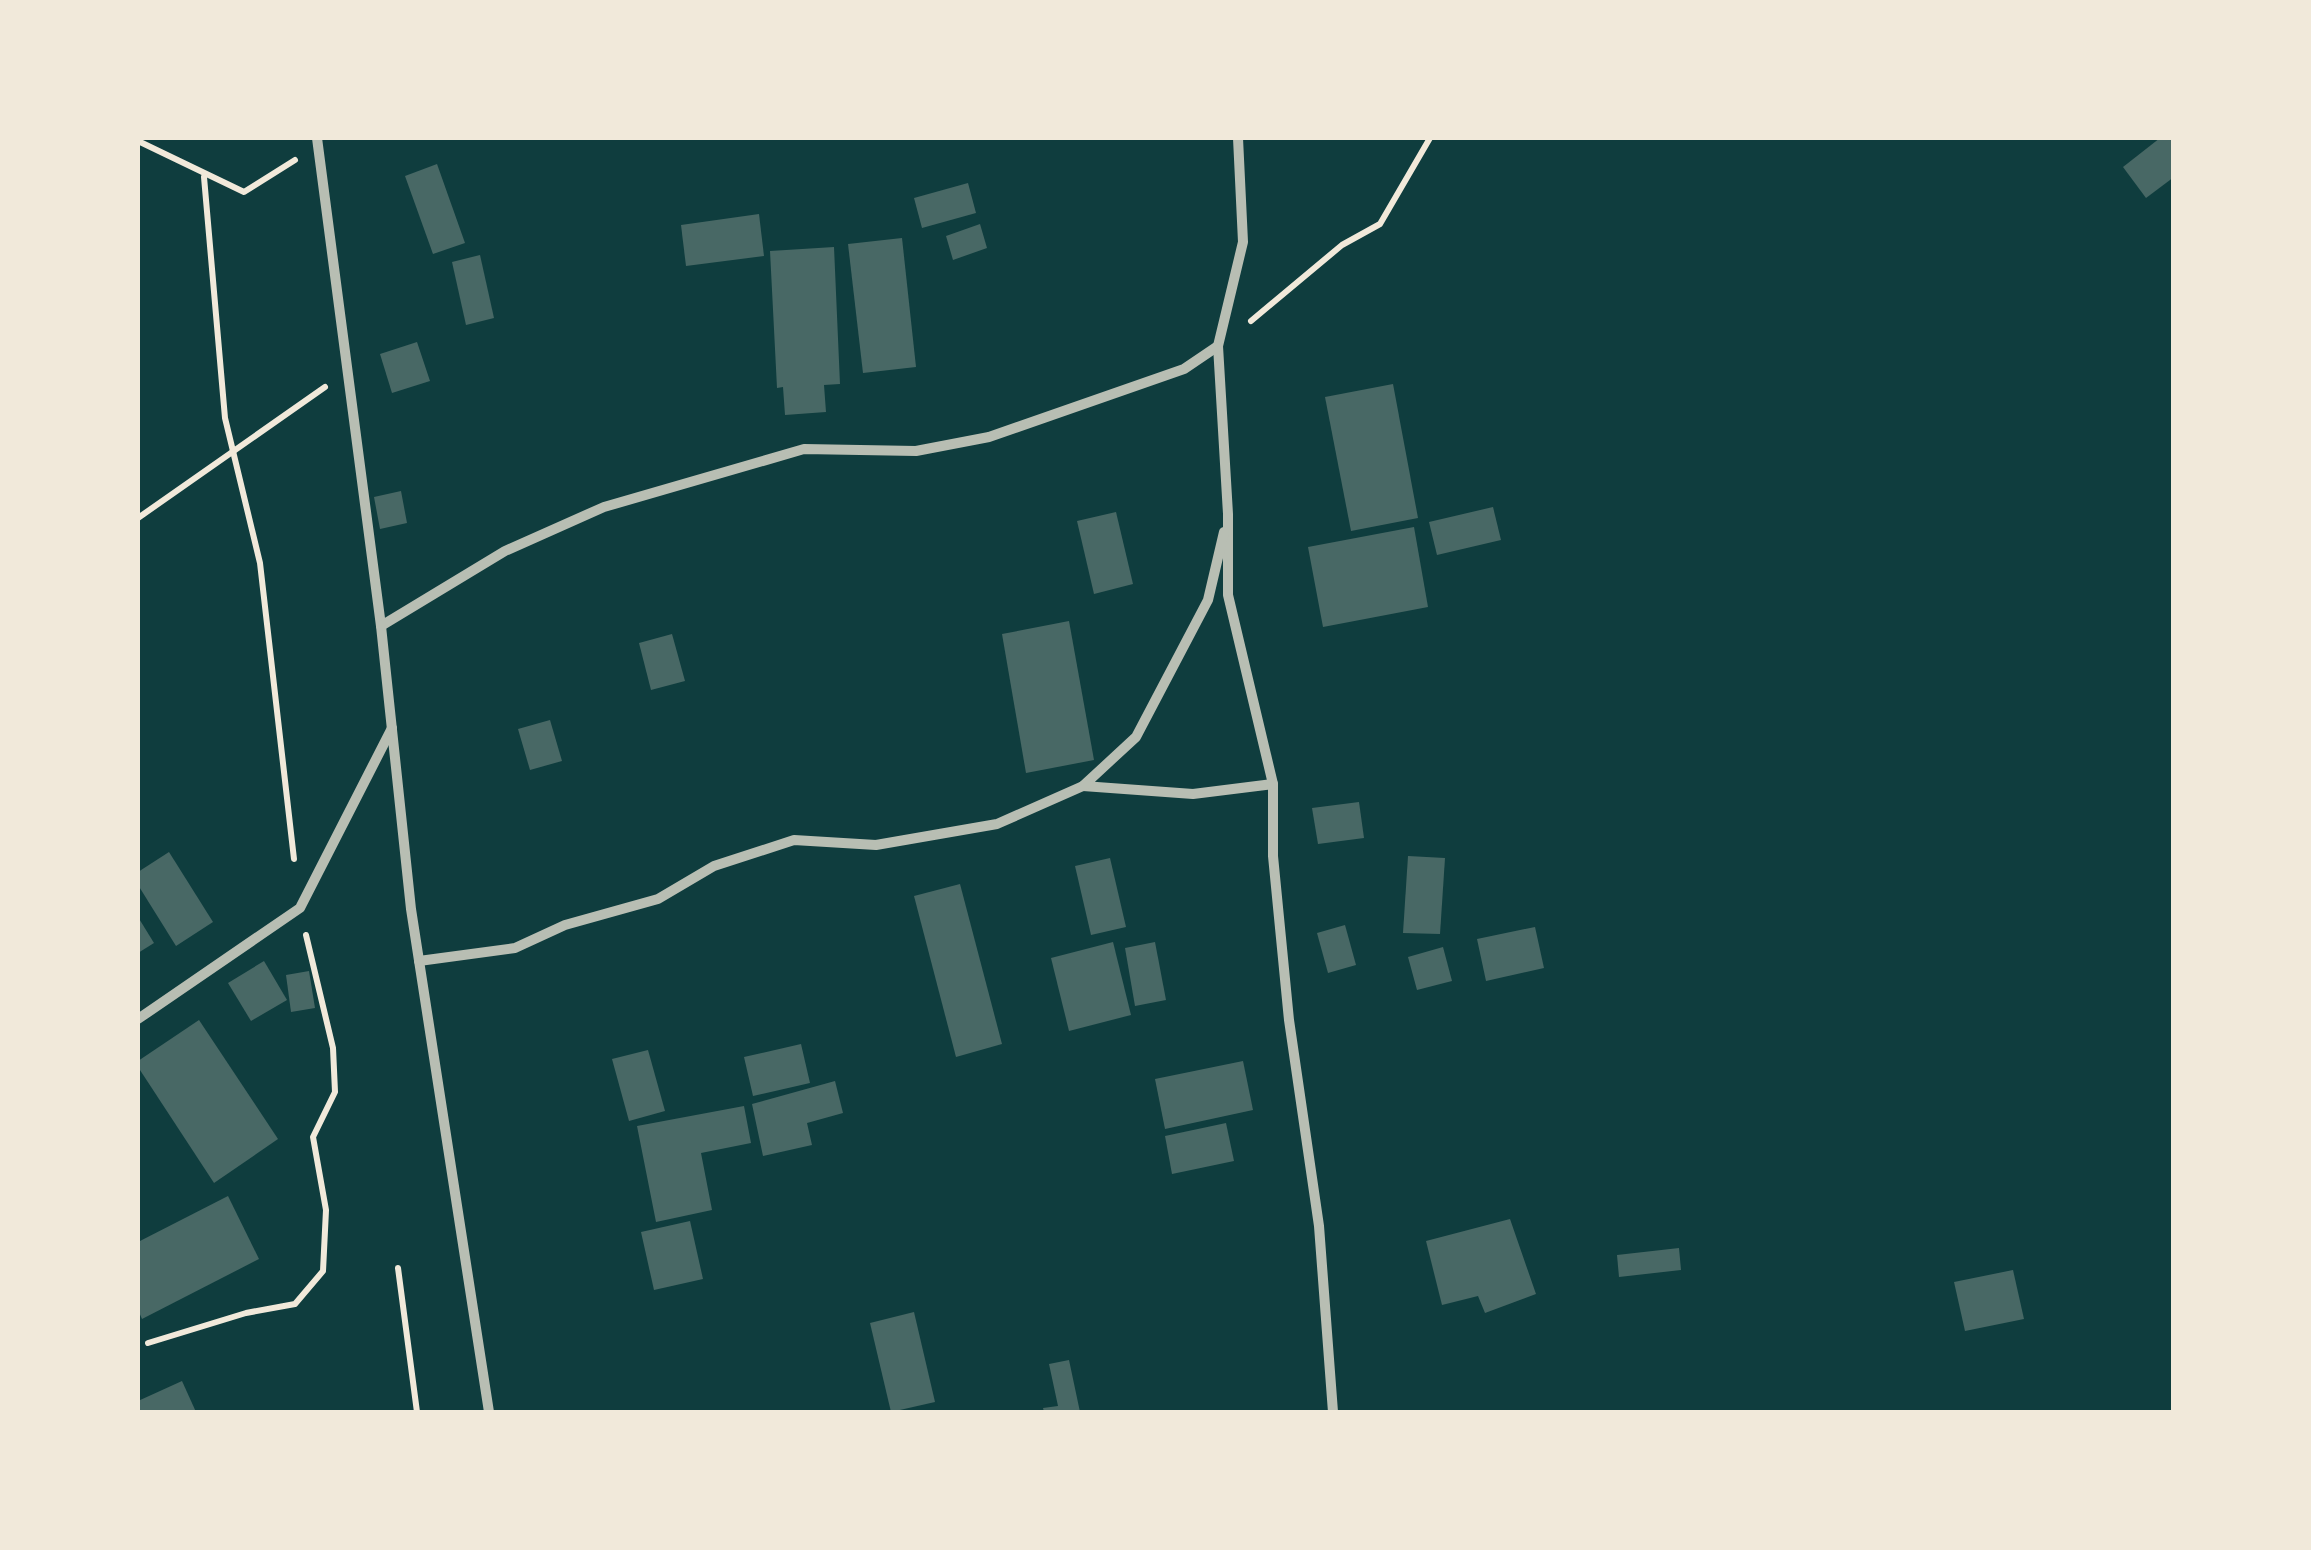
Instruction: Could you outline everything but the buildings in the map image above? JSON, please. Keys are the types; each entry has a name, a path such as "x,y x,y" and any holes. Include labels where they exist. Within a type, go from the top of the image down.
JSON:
{"street":[{"path":"1238,138 1242,242 1219,342 1228,594 1273,784 1274,874 1289,1020 1318,1226 1334,1412"},
{"path":"318,142 382,626 419,961 489,1412"},
{"path":"382,626 504,551 604,507 804,449 916,451 988,437 1184,368 1219,342"},
{"path":"419,961 515,948 564,925 658,899 714,866 794,840 876,845 997,824 1083,786 1136,737 1183,650 1208,600 1228,514"},
{"path":"138,1019 300,908 392,728"},
{"path":"1083,786 1193,794 1273,784"}],"path":[{"path":"1219,342 1238,331 1342,245 1380,224 1430,138"},
{"path":"138,141 204,177 244,192 318,142"},
{"path":"148,1343 246,1313 296,1304 323,1271 326,1210 313,1137 334,1092 333,1048 300,908 260,563 225,418 204,177"},
{"path":"138,518 348,372"},
{"path":"398,1268 417,1412"}]}
